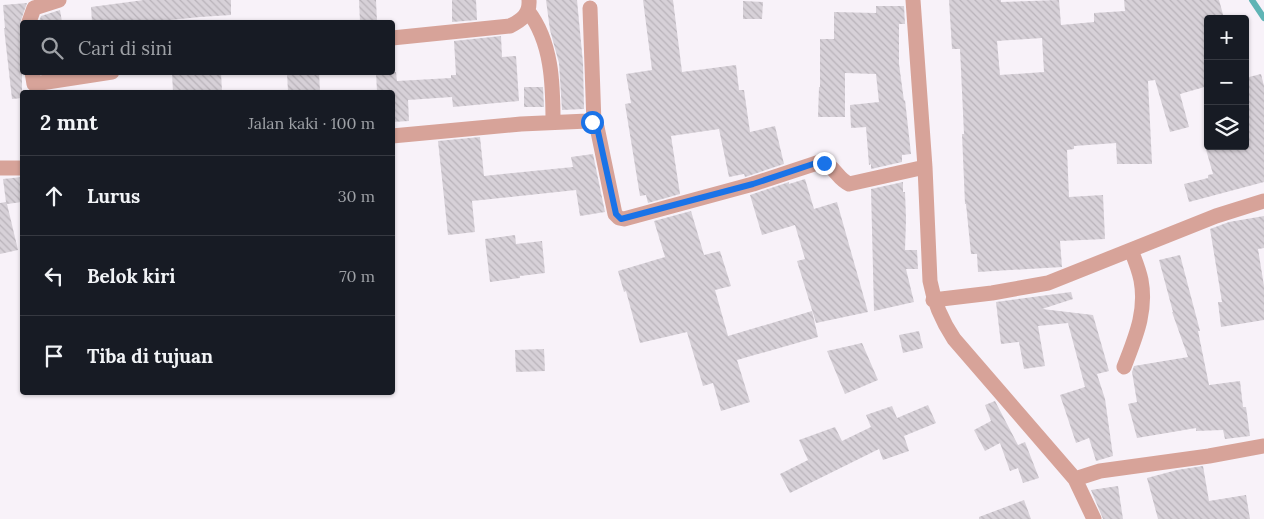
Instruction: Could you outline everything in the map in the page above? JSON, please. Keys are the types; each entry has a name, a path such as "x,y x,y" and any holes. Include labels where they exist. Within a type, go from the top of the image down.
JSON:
{"street":[{"path":"30,20 34,8 59,0"},
{"path":"913,0 926,167 930,281 933,300 946,328 954,339 1075,479 1094,519"},
{"path":"395,38 510,26 524,18 529,5"},
{"path":"529,5 545,40 553,89 553,122"},
{"path":"590,8 594,124 597,127 616,214 621,219 753,184 820,162 828,164 844,182 849,184 926,167"},
{"path":"32,75 34,84 92,75"},
{"path":"395,136 553,122 585,121 594,124"},
{"path":"0,168 20,168"},
{"path":"933,300 992,293 1048,283 1216,216 1264,201"},
{"path":"1124,367 1143,312 1141,280 1132,250"},
{"path":"1075,479 1100,471 1192,459 1264,446"}],"building":[{"path":"144,0 231,0 231,15 169,20 92,20 91,7"},
{"path":"359,0 376,0 377,20 360,20"},
{"path":"452,0 476,0 477,20 452,22"},
{"path":"546,0 577,0 583,63 584,109 562,110 559,63 550,30"},
{"path":"643,0 673,0 682,72 736,65 739,90 744,90 750,132 775,126 784,164 745,177 744,174 729,177 719,129 671,136 680,194 648,203 646,195 640,196 625,104 631,103 626,74 652,70"},
{"path":"949,0 1001,0 1001,2 1059,0 1061,25 1094,22 1094,13 1125,11 1124,0 1219,0 1223,15 1204,15 1204,87 1180,94 1189,127 1170,132 1155,80 1148,81 1152,164 1117,164 1116,143 1074,146 1074,149 1067,150 1069,197 1103,195 1105,239 1060,241 1062,267 978,272 977,254 971,254 965,204 960,49 952,49","holes":["1042,38 1044,72 1000,75 997,41"]},
{"path":"743,1 763,2 762,19 743,19"},
{"path":"27,3 20,20 20,75 22,75 22,90 20,90 20,98 12,99 3,5"},
{"path":"876,6 904,6 905,24 899,24 899,64 911,154 902,155 902,162 871,169 871,164 869,165 866,127 851,128 850,105 879,102 876,74 845,73 845,117 818,117 820,39 834,39 834,12 876,13"},
{"path":"60,10 62,20 40,20 41,16"},
{"path":"501,36 502,57 516,56 519,101 453,107 452,97 408,100 409,121 395,122 395,90 377,90 376,75 395,75 396,72 397,81 451,78 451,75 456,75 454,41"},
{"path":"1261,74 1264,86 1264,182 1189,202 1184,184 1208,178 1208,175 1213,174 1206,150 1249,150 1249,77"},
{"path":"172,75 221,75 222,90 173,90"},
{"path":"287,75 319,75 320,90 288,90"},
{"path":"524,87 543,87 544,107 524,107"},
{"path":"480,137 484,176 573,167 571,157 593,154 605,212 580,216 576,190 472,201 475,232 448,235 438,141"},
{"path":"20,177 20,202 7,204 18,250 0,254 0,203 6,202 3,179"},
{"path":"805,179 814,209 837,202 868,312 816,323 797,261 805,259 795,225 762,235 750,195 789,182 789,184"},
{"path":"903,182 906,219 905,250 917,250 918,269 906,269 914,302 874,311 871,189"},
{"path":"691,211 704,255 720,251 731,286 715,290 728,336 812,311 818,337 737,360 750,402 721,411 713,383 703,386 687,332 640,343 626,291 624,292 618,271 665,257 654,221"},
{"path":"1264,216 1264,248 1258,249 1264,286 1264,320 1221,327 1218,302 1222,302 1210,229 1229,222"},
{"path":"515,235 516,244 542,241 545,273 490,282 485,239"},
{"path":"1180,255 1200,331 1198,331 1209,385 1240,381 1243,407 1246,407 1250,436 1225,439 1223,430 1196,431 1196,428 1137,438 1128,404 1137,402 1132,372 1134,366 1188,357 1172,312 1159,260"},
{"path":"1071,292 1073,299 1042,309 1093,315 1109,371 1097,374 1105,399 1113,456 1096,461 1089,438 1076,443 1060,395 1085,387 1068,323 1038,326 1045,366 1024,369 1019,342 1001,344 996,302"},
{"path":"919,331 923,348 903,353 899,335"},
{"path":"862,343 878,380 845,394 827,351"},
{"path":"544,349 545,371 516,372 515,350"},
{"path":"995,401 1018,445 1025,442 1039,478 1023,483 1018,468 1010,471 1000,443 985,451 974,430 991,421 985,405"},
{"path":"928,405 936,423 904,436 909,451 883,460 879,449 790,493 780,474 808,460 799,440 835,427 842,441 871,427 866,415 892,406 897,418"},
{"path":"1203,466 1209,501 1246,495 1250,519 1158,519 1147,478 1177,470"},
{"path":"1118,486 1123,519 1103,519 1091,490"},
{"path":"1024,500 1031,519 979,519 979,517"}],"waterway":[{"path":"1252,0 1264,18"}],"route":[{"path":"592,122 597,127 616,214 621,219 753,184 816,163 824,163"}]}
